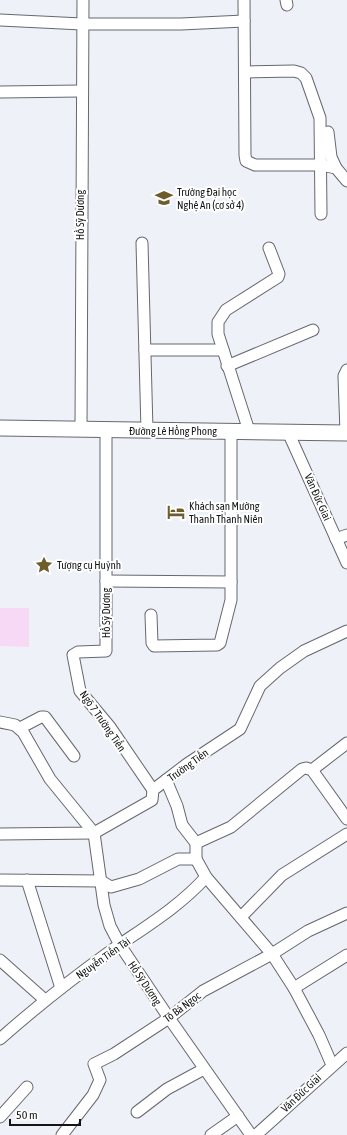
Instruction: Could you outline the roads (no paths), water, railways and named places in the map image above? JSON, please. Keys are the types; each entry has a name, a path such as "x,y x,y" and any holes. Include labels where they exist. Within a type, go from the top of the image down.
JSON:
{"main road":[{"name":"Đường Lê Hồng Phong","path":"0,428 346,433"}],"street":[{"name":"Hồ Sỹ Dương","path":"81,430 81,91 83,0"},
{"path":"244,0 246,161 255,165 321,165 336,168"},
{"path":"0,20 82,24 181,24 244,21"},
{"path":"245,72 294,71 303,75 320,118 321,214"},
{"path":"0,92 81,91"},
{"path":"328,132 331,157 336,168 347,181"},
{"path":"142,243 147,430"},
{"path":"249,431 223,350 218,325 223,312 278,277 279,274 269,248"},
{"path":"228,366 313,330"},
{"path":"145,350 223,350"},
{"path":"346,433 344,376 347,370"},
{"name":"Hồ Sỹ Dương","path":"106,430 106,651"},
{"path":"151,615 152,643 154,646 217,645 220,643 229,612 231,582 231,431"},
{"name":"Văn Đức Giai","path":"288,432 347,563"},
{"path":"336,539 347,535"},
{"path":"106,581 231,582"},
{"name":"Trường Tiến","path":"0,834 94,833 152,800 153,790 240,729 260,686 280,668 304,651 347,631"},
{"name":"Ngõ 7 Trường Tiến","path":"106,651 78,652 73,655 80,691 110,727 153,790"},
{"path":"20,728 41,717 45,717 74,756"},
{"path":"0,722 9,723 20,728 50,778 94,833"},
{"path":"312,770 347,743"},
{"path":"196,843 231,827 302,769 306,768 312,770 347,819"},
{"path":"166,780 177,806 182,825 196,843 196,859 206,877 272,954 294,988 319,1035 332,1065"},
{"name":"Hồ Sỹ Dương","path":"94,833 104,905 110,926 120,945 168,1018 251,1135"},
{"path":"241,917 282,875 347,834"},
{"path":"0,880 101,881 110,887 139,878 178,859 196,859"},
{"name":"Nguyễn Tiến Tài","path":"0,1039 61,988 120,945 163,917 206,877"},
{"path":"27,880 61,988"},
{"name":"Tô Bá Ngọc","path":"62,1135 93,1095 100,1080 94,1064 114,1054 168,1018 203,991 272,954 308,931 347,913"},
{"path":"294,988 347,955"},
{"path":"0,960 45,1000"},
{"name":"Văn Đức Giai","path":"256,1135 347,1053"},
{"path":"137,1112 167,1090 204,1069"},
{"path":"0,1117 27,1087"},
{"path":"211,1135 238,1116"}],"place":[{"name":"Trường Đại học Nghệ An (cơ sở 4)","path":"164,198"},
{"name":"Khách sạn Mường Thanh Thanh Niên","path":"176,512"},
{"name":"Tượng cụ Huỳnh","path":"44,565"}]}
